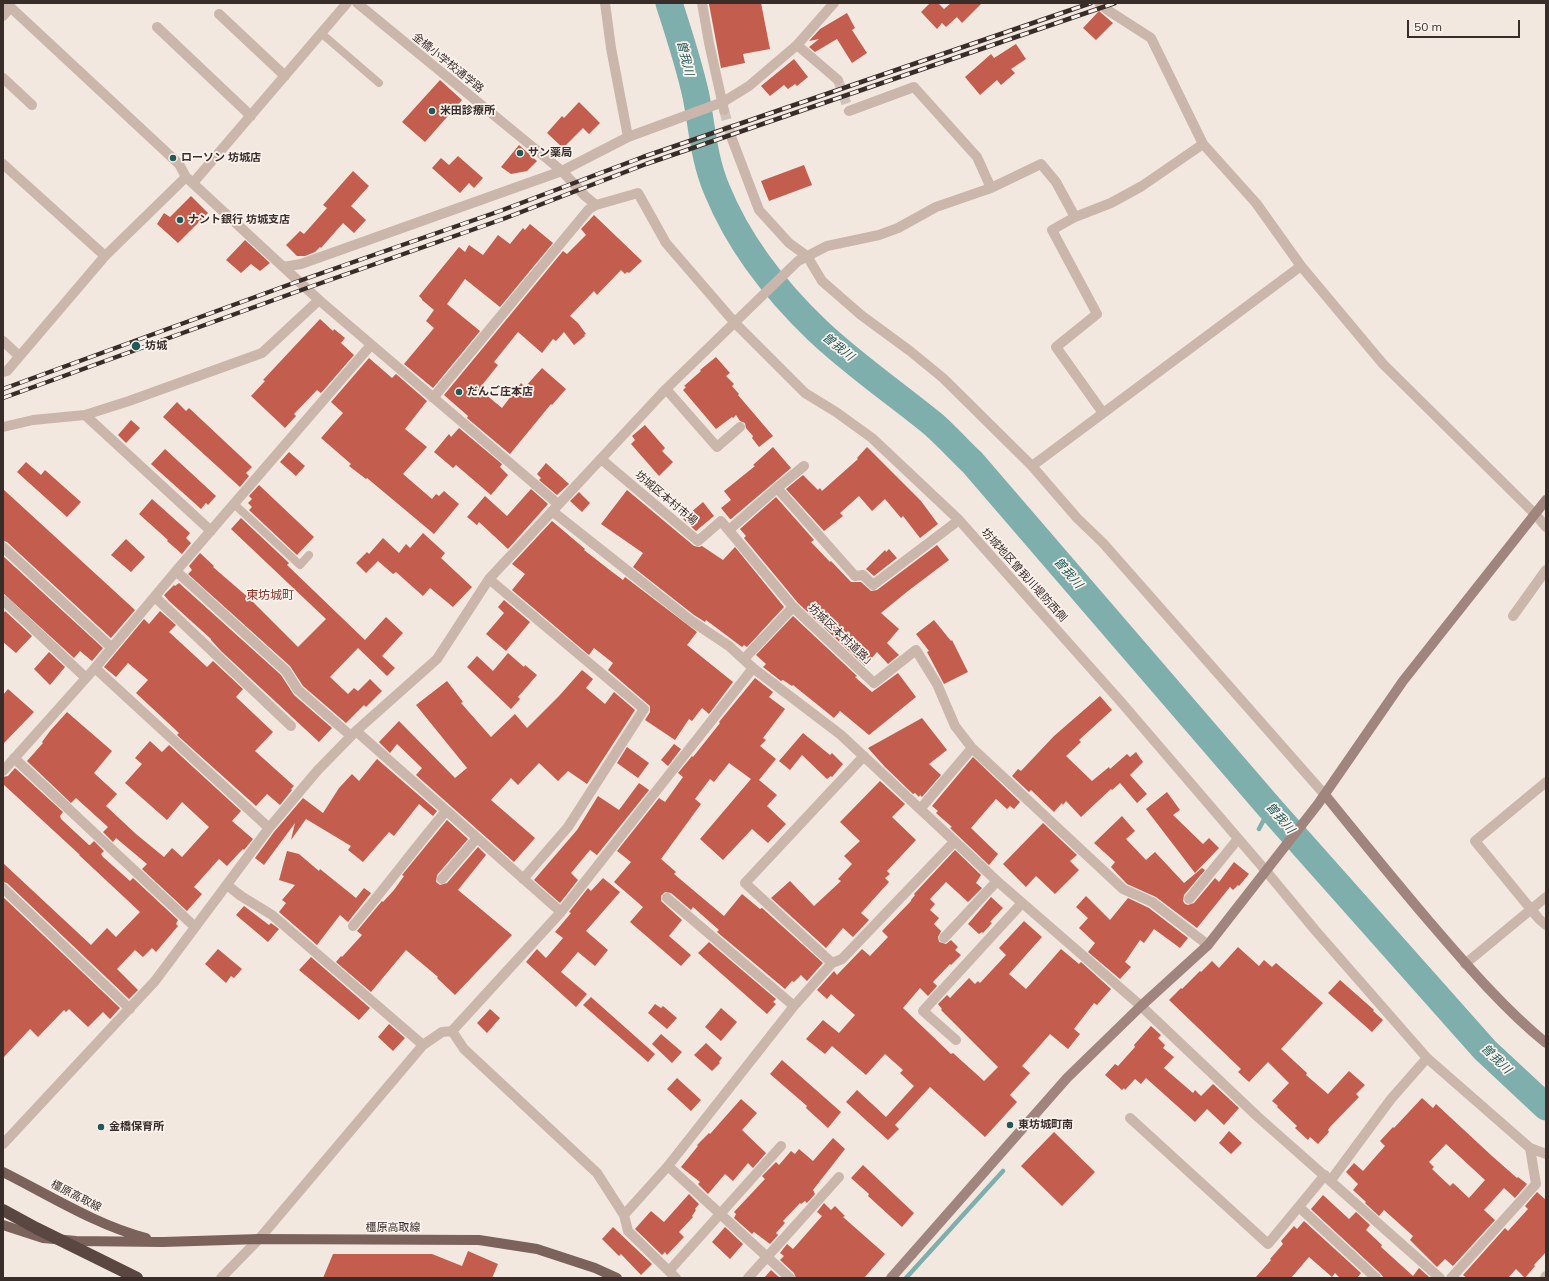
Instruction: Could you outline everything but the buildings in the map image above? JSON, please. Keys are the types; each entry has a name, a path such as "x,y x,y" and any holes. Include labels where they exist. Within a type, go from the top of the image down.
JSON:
{"highway":[{"path":"3,1210 137,1278"}],"main road":[{"name":"橿原高取線","path":"3,1172 104,1224 132,1234 163,1242"},
{"name":"橿原高取線","path":"3,1226 43,1238 76,1241 163,1242 259,1239 479,1240 537,1249 596,1268 617,1278"}],"street":[{"path":"3,372 7,371 104,256 190,180 251,116 347,3"},
{"name":"金橋小学校通学路","path":"357,3 562,172 585,196 596,204"},
{"path":"606,3 611,48 632,136"},
{"path":"702,3 709,43 724,106"},
{"path":"283,266 301,264 562,172 632,136 711,106 724,106 797,45 834,3"},
{"path":"1099,3 1151,38 1203,144 1256,203 1301,266 1383,364 1536,514 1546,527"},
{"path":"3,16 7,4 179,164 190,180 319,300 433,398 555,507 690,620 729,646 753,668 841,735 921,808 954,842 997,881 1141,1006 1258,1117 1440,1278"},
{"path":"219,14 285,76"},
{"path":"157,27 251,116"},
{"path":"797,45 838,80"},
{"path":"3,78 32,105"},
{"path":"849,111 914,87 977,157 991,188"},
{"path":"732,138 759,210 822,281 861,315 910,351 943,378 1032,466 1077,518 1103,543 1325,795 1465,964 1526,1026 1546,1043"},
{"path":"1103,414 1056,347 1097,314 1052,230 1075,217 1111,203 1142,186 1203,144"},
{"path":"3,164 104,256"},
{"path":"3,1144 155,982 269,828 317,771 353,734 437,659 489,579 666,389 802,258 827,246 892,231 936,207 991,188 1041,164 1056,182 1075,217"},
{"name":"坊城地区曽我川堤防西側","path":"596,204 638,193 666,244 805,393 836,412 872,438 959,520 1121,702 1238,839 1268,868 1315,930 1427,1058 1530,1148"},
{"path":"433,398 589,209 596,204"},
{"path":"1032,466 1301,266"},
{"path":"3,426 33,420 85,415 129,401 262,353 319,300"},
{"path":"3,341 19,356"},
{"path":"3,771 95,668 210,531 371,345"},
{"path":"666,389 717,447 740,427"},
{"path":"85,415 210,531"},
{"name":"坊城区本村市場","path":"601,459 698,541 721,521 729,530"},
{"path":"793,607 729,530 804,466"},
{"path":"777,488 855,576 863,575 873,585 959,520"},
{"path":"891,1278 1067,1078 1141,1006 1208,945 1325,795 1403,681 1546,500"},
{"path":"3,547 112,648"},
{"path":"1513,616 1546,570"},
{"path":"176,571 286,671 298,690 478,838 561,912"},
{"path":"489,579 644,709 568,827 523,879"},
{"path":"155,596 291,726"},
{"path":"3,600 86,678"},
{"name":"坊城区本村道路」","path":"744,659 793,607 874,683 916,650 937,684 955,726 972,748"},
{"path":"95,668 269,828"},
{"path":"221,1278 259,1239 423,1045 442,1032 452,1031 561,912 753,668"},
{"path":"921,808 972,748 1123,889 1152,902 1208,945"},
{"path":"832,963 745,883 864,756"},
{"path":"14,758 195,927"},
{"path":"1546,782 1475,841 1531,910 1546,925"},
{"path":"354,926 446,811"},
{"path":"442,880 478,838"},
{"path":"1189,899 1238,839"},
{"path":"624,1215 668,1166 794,1006 832,963 842,959 954,842"},
{"path":"944,938 997,881"},
{"path":"227,885 241,896 272,915 423,1045"},
{"path":"3,888 130,1009"},
{"path":"1465,964 1546,897"},
{"path":"667,898 794,1006"},
{"path":"956,1040 923,1011 1022,903"},
{"path":"452,1031 464,1049 597,1173 624,1215 628,1231 673,1274 720,1214 781,1146"},
{"path":"1130,1118 1268,1244 1299,1207 1328,1178 1390,1099 1427,1058"},
{"path":"1530,1148 1546,1154"},
{"path":"1451,1278 1536,1184 1530,1148"},
{"path":"668,1166 790,1278"},
{"path":"748,1278 839,1177"},
{"path":"1299,1207 1376,1278"}],"lane":[{"path":"321,33 379,83"},
{"path":"234,504 300,565 309,555"}],"waterway":[{"name":"曽我川","path":"669,3 684,49 693,84 706,155 717,190 736,229 773,283 818,331 860,367 933,424 972,462 1270,808 1485,1050 1546,1107"},
{"path":"1259,829 1270,808"},
{"path":"906,1278 1003,1171"}],"tunnel":[{"path":"838,80 849,111"},
{"path":"724,110 732,139"}],"railway":[{"path":"3,389 299,281 500,211 643,157 1091,3"},
{"path":"3,398 503,219 646,164 1115,3"}],"place":[{"name":"米田診療所","path":"432,111"},
{"name":"サン薬局","path":"520,153"},
{"name":"ローソン 坊城店","path":"173,158"},
{"name":"ナント銀行 坊城支店","path":"180,220"},
{"name":"坊城","path":"136,346"},
{"name":"だんご庄本店","path":"459,392"},
{"name":"東坊城町南","path":"1010,1125"},
{"name":"金橋保育所","path":"101,1127"}],"district":[{"name":"東坊城町","path":"270,595"}]}
